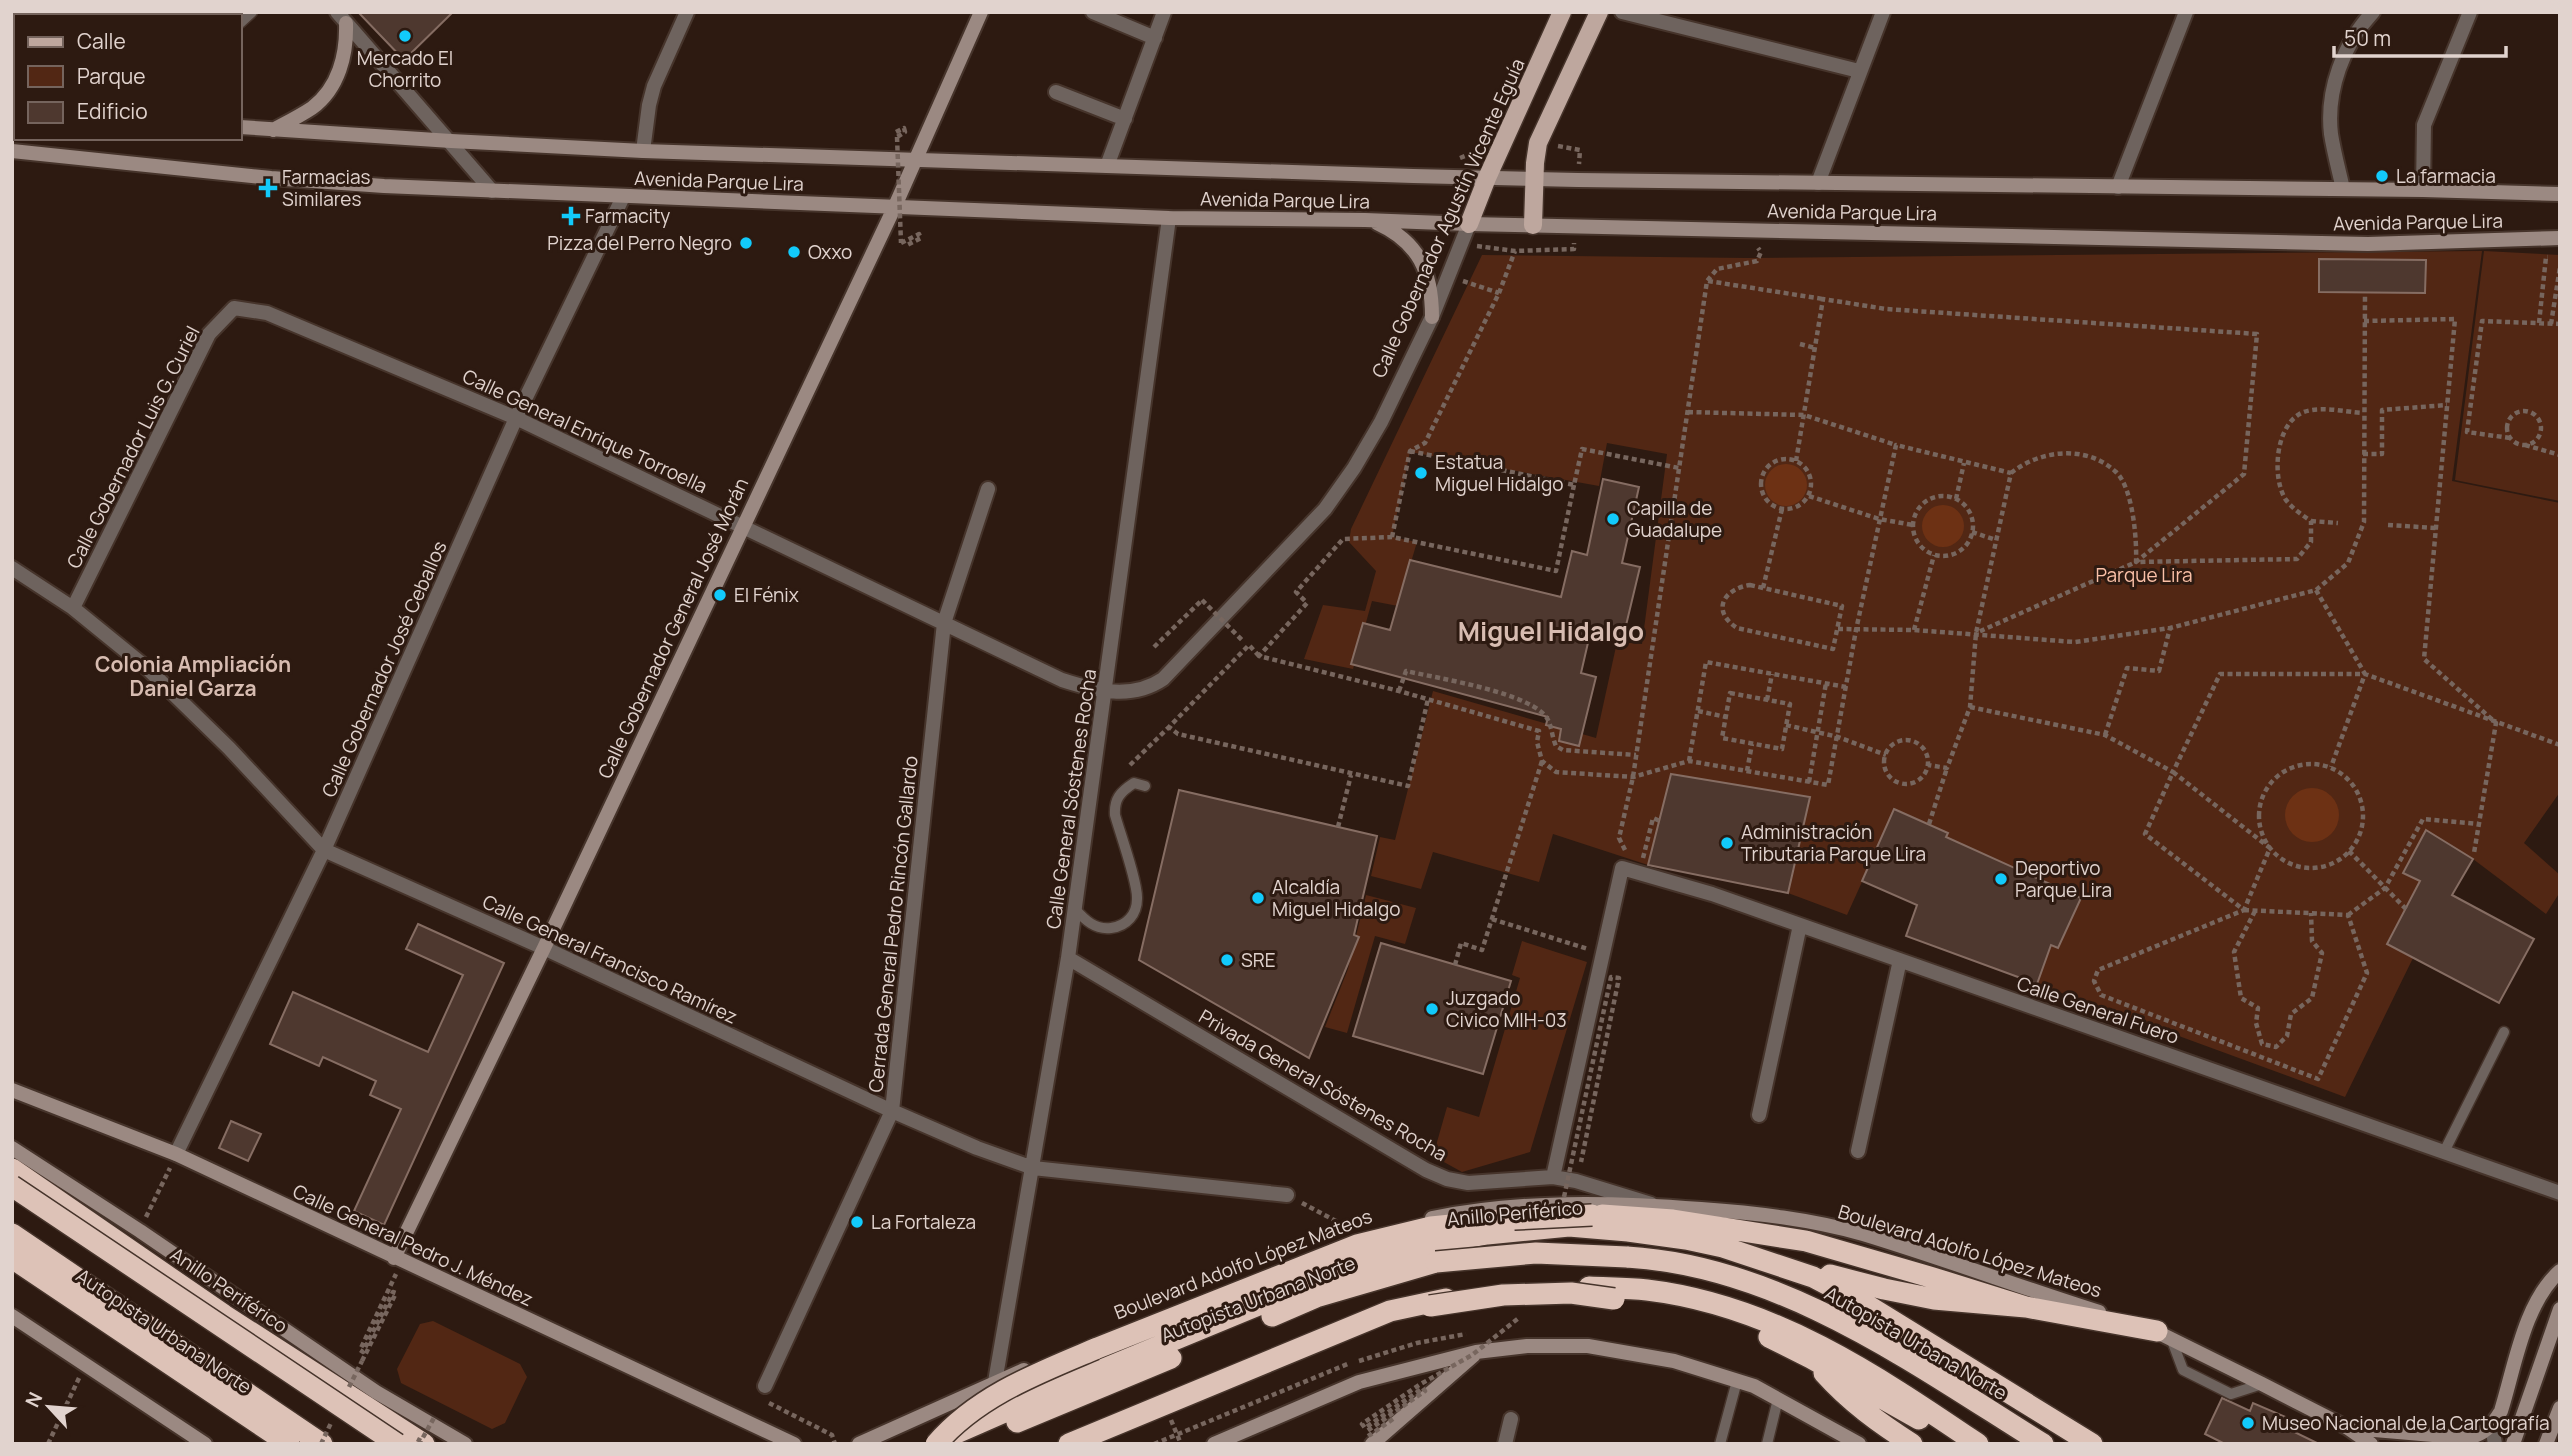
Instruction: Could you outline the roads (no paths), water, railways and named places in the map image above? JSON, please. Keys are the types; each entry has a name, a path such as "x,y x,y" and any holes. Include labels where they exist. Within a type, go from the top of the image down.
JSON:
{"highway":[{"name":"Anillo Periférico","path":"12,1170 224,1315 424,1444"},
{"name":"Autopista Urbana Norte","path":"12,1186 397,1444"},
{"path":"936,1444 982,1404 1021,1381 1095,1349 1357,1245 1418,1230 1473,1222 1592,1215 1673,1220 1806,1241 2026,1307"},
{"name":"Anillo Periférico","path":"930,1444 1326,1277 1414,1247 1487,1234 1569,1226 1628,1231 1723,1247 1813,1277 1839,1289 2092,1444"},
{"path":"12,1234 322,1444"},
{"path":"1723,1247 1753,1242 1858,1263 1885,1263"},
{"path":"1723,1247 1753,1252 1884,1289 1934,1299 2026,1307 2164,1334"},
{"name":"Autopista Urbana Norte","path":"962,1444 1316,1297 1436,1262 1536,1254 1645,1258 1705,1270 1762,1287 1826,1314 1891,1350 2043,1444"},
{"name":"Autopista Urbana Norte","path":"12,1258 289,1444"},
{"path":"1069,1444 1390,1311 1488,1291 1540,1285 1648,1290 1697,1300 1756,1317 1819,1345 1879,1377 1978,1444"},
{"path":"1091,1444 1365,1322 1430,1306 1503,1295 1571,1293 1668,1307 1762,1334 1811,1358 1959,1444"},
{"path":"1811,1358 1843,1394 1879,1423 1912,1444"}],"main road":[{"name":"Calle Gobernador General José Morán","path":"398,1260 895,206 981,12"},
{"name":"Calle Gobernador Agustín Vicente Eguía","path":"1469,224 1486,178 1562,12"},
{"path":"1533,225 1538,143 1598,12"},
{"path":"273,130 313,107 330,89 343,63 347,43 341,17"},
{"name":"Avenida Parque Lira","path":"242,127 643,151 1486,178 2560,194"},
{"name":"Avenida Parque Lira","path":"12,151 271,178 384,186 1169,218 1365,220 2368,244 2560,238"},
{"path":"1365,220 1393,231 1417,254 1430,284 1432,317"},
{"name":"Calle General Pedro J. Méndez","path":"12,1090 176,1154 794,1444"},
{"path":"12,1148 140,1231 376,1392 465,1444"},
{"name":"Boulevard Adolfo López Mateos","path":"859,1444 995,1382 1363,1235 1474,1209 1546,1203 1655,1205 1772,1214 1861,1234 2164,1334 2348,1428 2371,1444"},
{"path":"2348,1428 2468,1438 2479,1435 2492,1426 2501,1412 2531,1312 2540,1292 2560,1271"},
{"path":"2513,1444 2560,1308"},
{"path":"12,1316 205,1444"},
{"path":"1214,1444 1359,1382 1476,1352 1527,1346 1588,1346 1674,1361 1754,1385 1859,1444"},
{"path":"1372,1444 1476,1352"},
{"path":"2546,1444 2560,1408"}],"street":[{"path":"643,151 654,86 687,12"},
{"path":"1093,12 1155,38"},
{"path":"1107,166 1164,12"},
{"path":"1622,12 1858,71"},
{"path":"1818,183 1858,71 1883,12"},
{"path":"2118,187 2186,12"},
{"path":"2343,189 2331,133 2332,96 2347,49 2357,29 2372,12"},
{"path":"2423,190 2424,125 2470,12"},
{"path":"341,17 492,191"},
{"path":"1056,92 1125,120"},
{"name":"Calle Gobernador José Ceballos","path":"176,1154 324,850 516,418 623,197"},
{"name":"Calle General Sóstenes Rocha","path":"995,1382 1068,958 1169,218"},
{"name":"Calle Gobernador Agustín Vicente Eguía","path":"1106,690 1140,691 1163,679 1325,509 1354,468 1381,422 1432,317 1469,224"},
{"name":"Calle General Enrique Torroella","path":"234,308 267,313 516,418 1062,680 1106,690"},
{"name":"Calle Gobernador Luis G. Curiel","path":"73,608 209,334 234,308"},
{"name":"Cerrada General Pedro Rincón Gallardo","path":"761,1392 892,1111 944,623 988,489"},
{"name":"Calle General Francisco Ramírez","path":"12,568 73,608 157,678 229,748 324,850 544,948 977,1148 1033,1168 1287,1195"},
{"name":"Calle General Fuero","path":"1553,1178 1622,868 1712,894 2560,1193"},
{"path":"1759,1115 1800,925"},
{"name":"Privada General Sóstenes Rocha","path":"1068,958 1426,1170 1447,1179 1468,1183 1553,1178 1576,1181 1655,1205"},
{"path":"1858,1151 1900,960"},
{"path":"1505,1444 1511,1419"},
{"path":"2492,1426 2495,1444"}],"lane":[{"path":"1075,909 1086,921 1110,928 1123,924 1135,913 1138,896 1115,815 1115,803 1122,791 1134,783 1145,786"},
{"path":"2444,1152 2504,1032"},
{"path":"2164,1334 2183,1370 2231,1394 2262,1384"},
{"path":"1720,1444 1737,1381"},
{"path":"1767,1444 1778,1399"}],"place":[{"name":"Mercado El Chorrito","path":"405,36"},
{"name":"La farmacia","path":"2382,176"},
{"name":"Farmacias Similares","path":"268,188"},
{"name":"Farmacity","path":"571,216"},
{"name":"Pizza del Perro Negro","path":"746,243"},
{"name":"Oxxo","path":"794,252"},
{"name":"Estatua Miguel Hidalgo","path":"1421,473"},
{"name":"Capilla de Guadalupe","path":"1613,519"},
{"name":"El Fénix","path":"720,595"},
{"name":"Administración Tributaria Parque Lira","path":"1727,843"},
{"name":"Deportivo Parque Lira","path":"2001,879"},
{"name":"Alcaldía Miguel Hidalgo","path":"1258,898"},
{"name":"SRE","path":"1227,960"},
{"name":"Juzgado Civico MIH-03","path":"1432,1009"},
{"name":"La Fortaleza","path":"857,1222"},
{"name":"Museo Nacional de la Cartografía","path":"2248,1423"}],"district":[{"name":"Miguel Hidalgo","path":"1551,631"},
{"name":"Colonia Ampliación Daniel Garza","path":"193,676"}],"park label":[{"name":"Parque Lira","path":"2144,575"}]}
